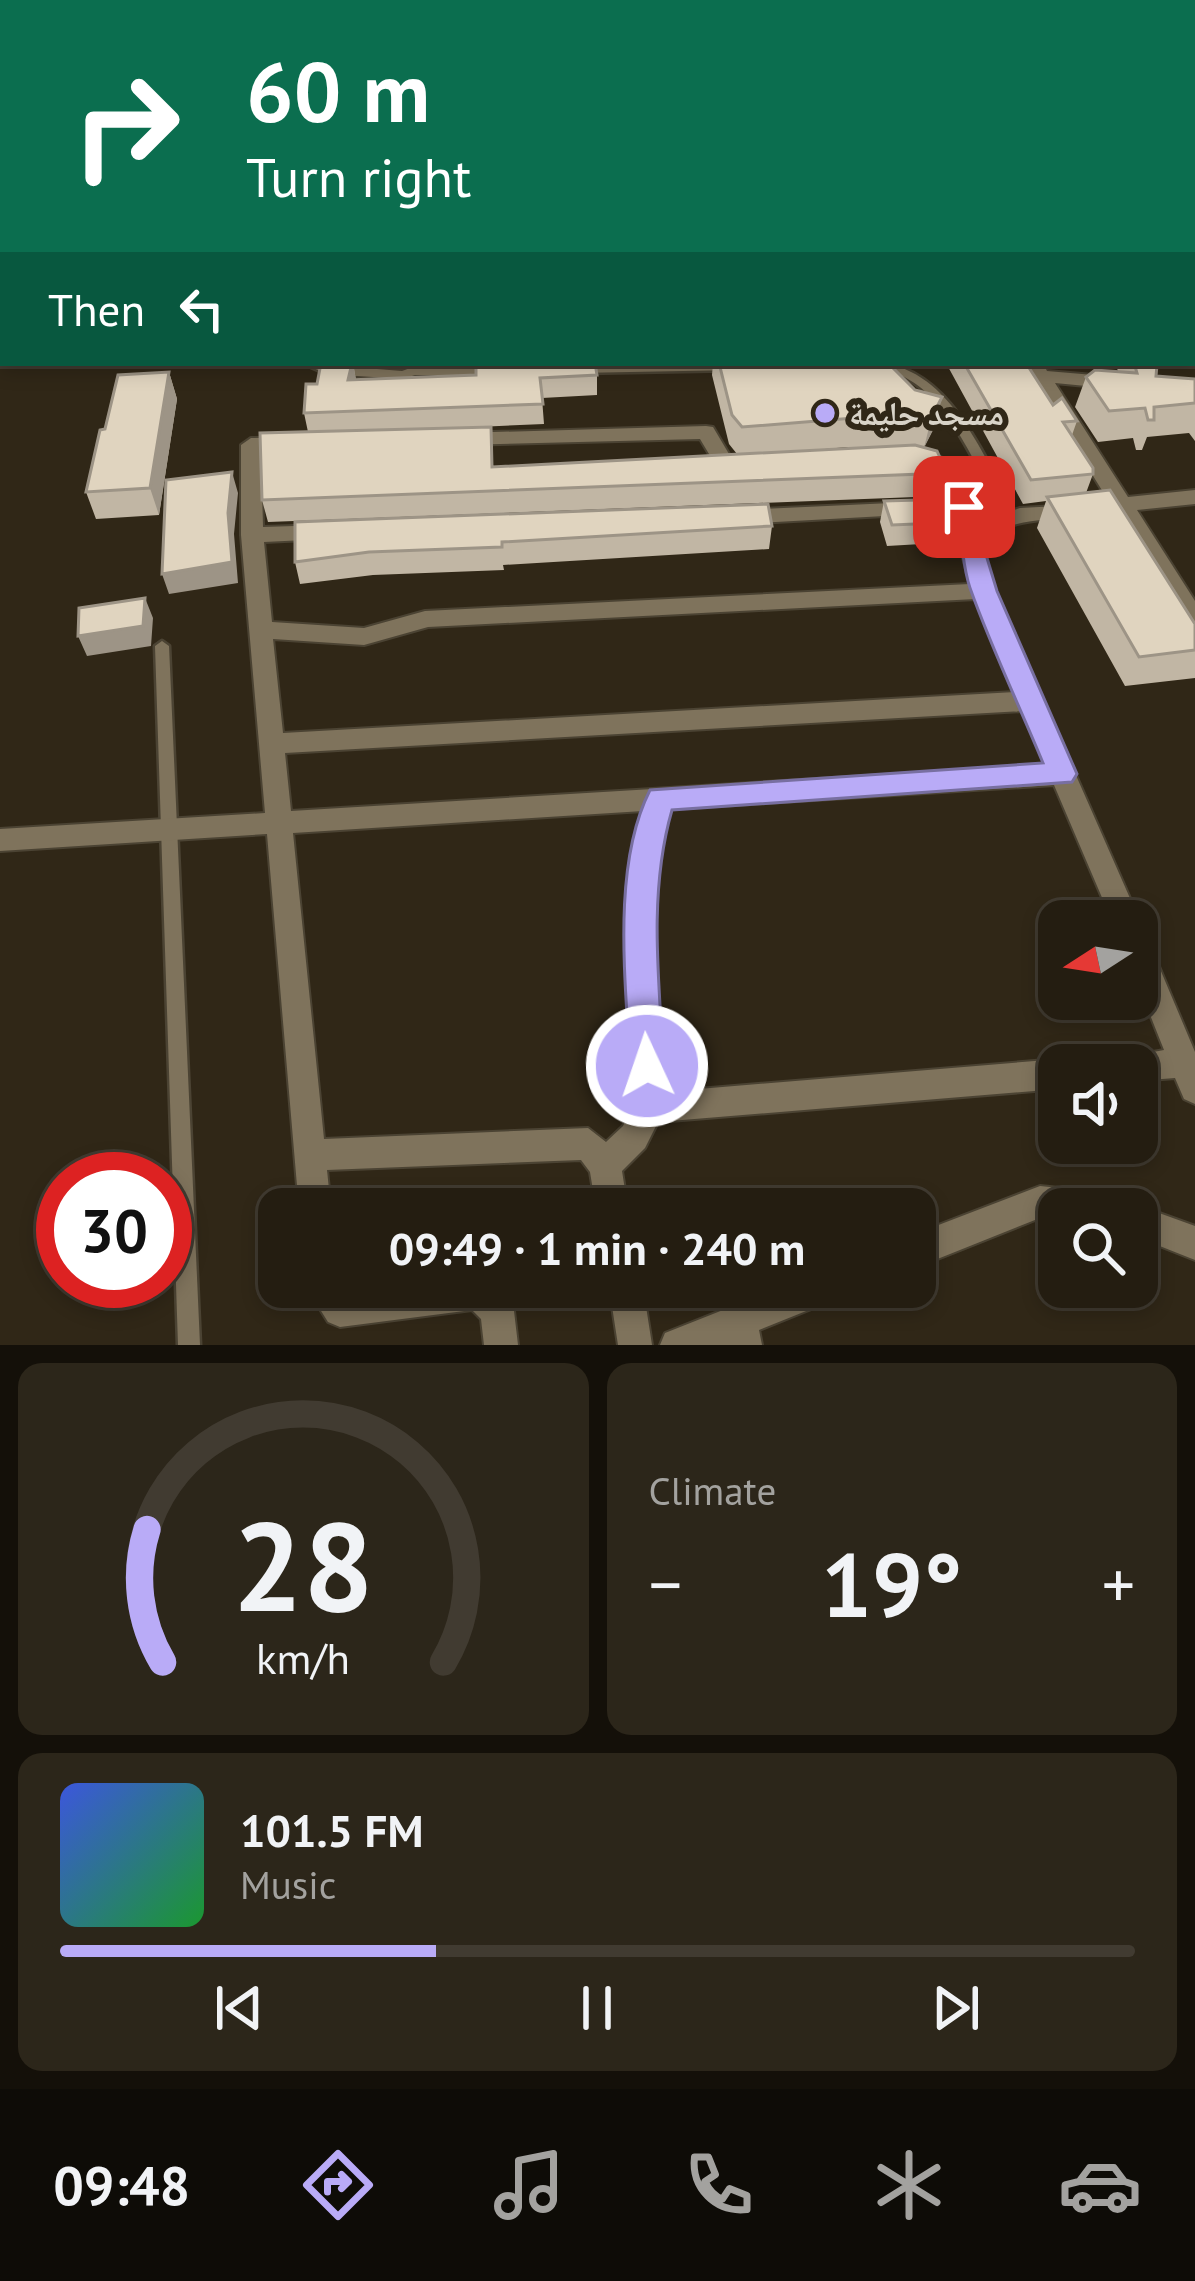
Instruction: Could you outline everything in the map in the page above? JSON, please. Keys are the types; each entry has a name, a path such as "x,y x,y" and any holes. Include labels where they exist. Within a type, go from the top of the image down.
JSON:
{"street":[{"path":"1037,370 1129,384"},
{"path":"1037,370 1195,620"},
{"path":"443,439 706,432 725,464 758,466"},
{"path":"313,1188 269,744 252,535 251,445 323,442"},
{"path":"889,458 927,458 944,465 955,479 977,535 974,558 984,591 1117,900"},
{"path":"977,535 990,523 1010,517 1195,497"},
{"path":"706,518 964,507"},
{"path":"252,535 345,531"},
{"path":"260,629 358,639 395,635 425,619 984,591"},
{"path":"269,744 1031,701"},
{"path":"0,840 1062,774"},
{"path":"605,1165 634,1137 649,1108 640,940 647,842 660,799"},
{"path":"1158,997 1191,1076"},
{"path":"1158,1070 1191,1076"},
{"path":"649,1108 1038,1076"},
{"path":"310,1155 588,1144 605,1165 609,1188"},
{"path":"936,1243 1038,1203"},
{"path":"1158,1229 1195,1243"},
{"path":"493,1308 501,1345"},
{"path":"629,1308 635,1345"},
{"path":"677,1345 743,1332 786,1308"}],"lane":[{"path":"316,366 403,375 466,367 488,371"},
{"path":"861,368 898,367 936,391 1010,517"},
{"path":"555,369 749,368"},
{"path":"162,646 189,1345"}],"building":[{"path":"320,366 351,366 348,380 476,375 476,366 596,366 597,375 540,378 543,404 304,413 306,384 317,384"},
{"path":"720,366 891,366 915,390 942,397 931,419 854,418 742,427 732,415"},
{"path":"966,366 1028,366 1053,405 1062,398 1077,421 1063,422 1093,474 1031,480"},
{"path":"1135,366 1157,366 1156,376 1195,379 1195,403 1154,407 1154,420 1148,420 1145,408 1109,411 1086,377 1095,370 1137,373"},
{"path":"169,372 150,488 86,492 118,375"},
{"path":"491,427 492,467 915,445 937,451 947,473 262,500 260,433"},
{"path":"232,472 228,513 232,562 162,574 166,480"},
{"path":"1110,490 1195,624 1195,650 1139,657 1047,497"},
{"path":"954,499 962,522 892,525 884,501"},
{"path":"768,504 772,526 369,552 295,562 295,522"},
{"path":"145,598 143,626 78,636 79,608"}],"place":[{"name":"مسجد حليمة","path":"825,413"}],"route":[{"path":"647,1066 640,940 647,842 660,799 1062,774 984,591 974,558 977,535 964,507"}]}
